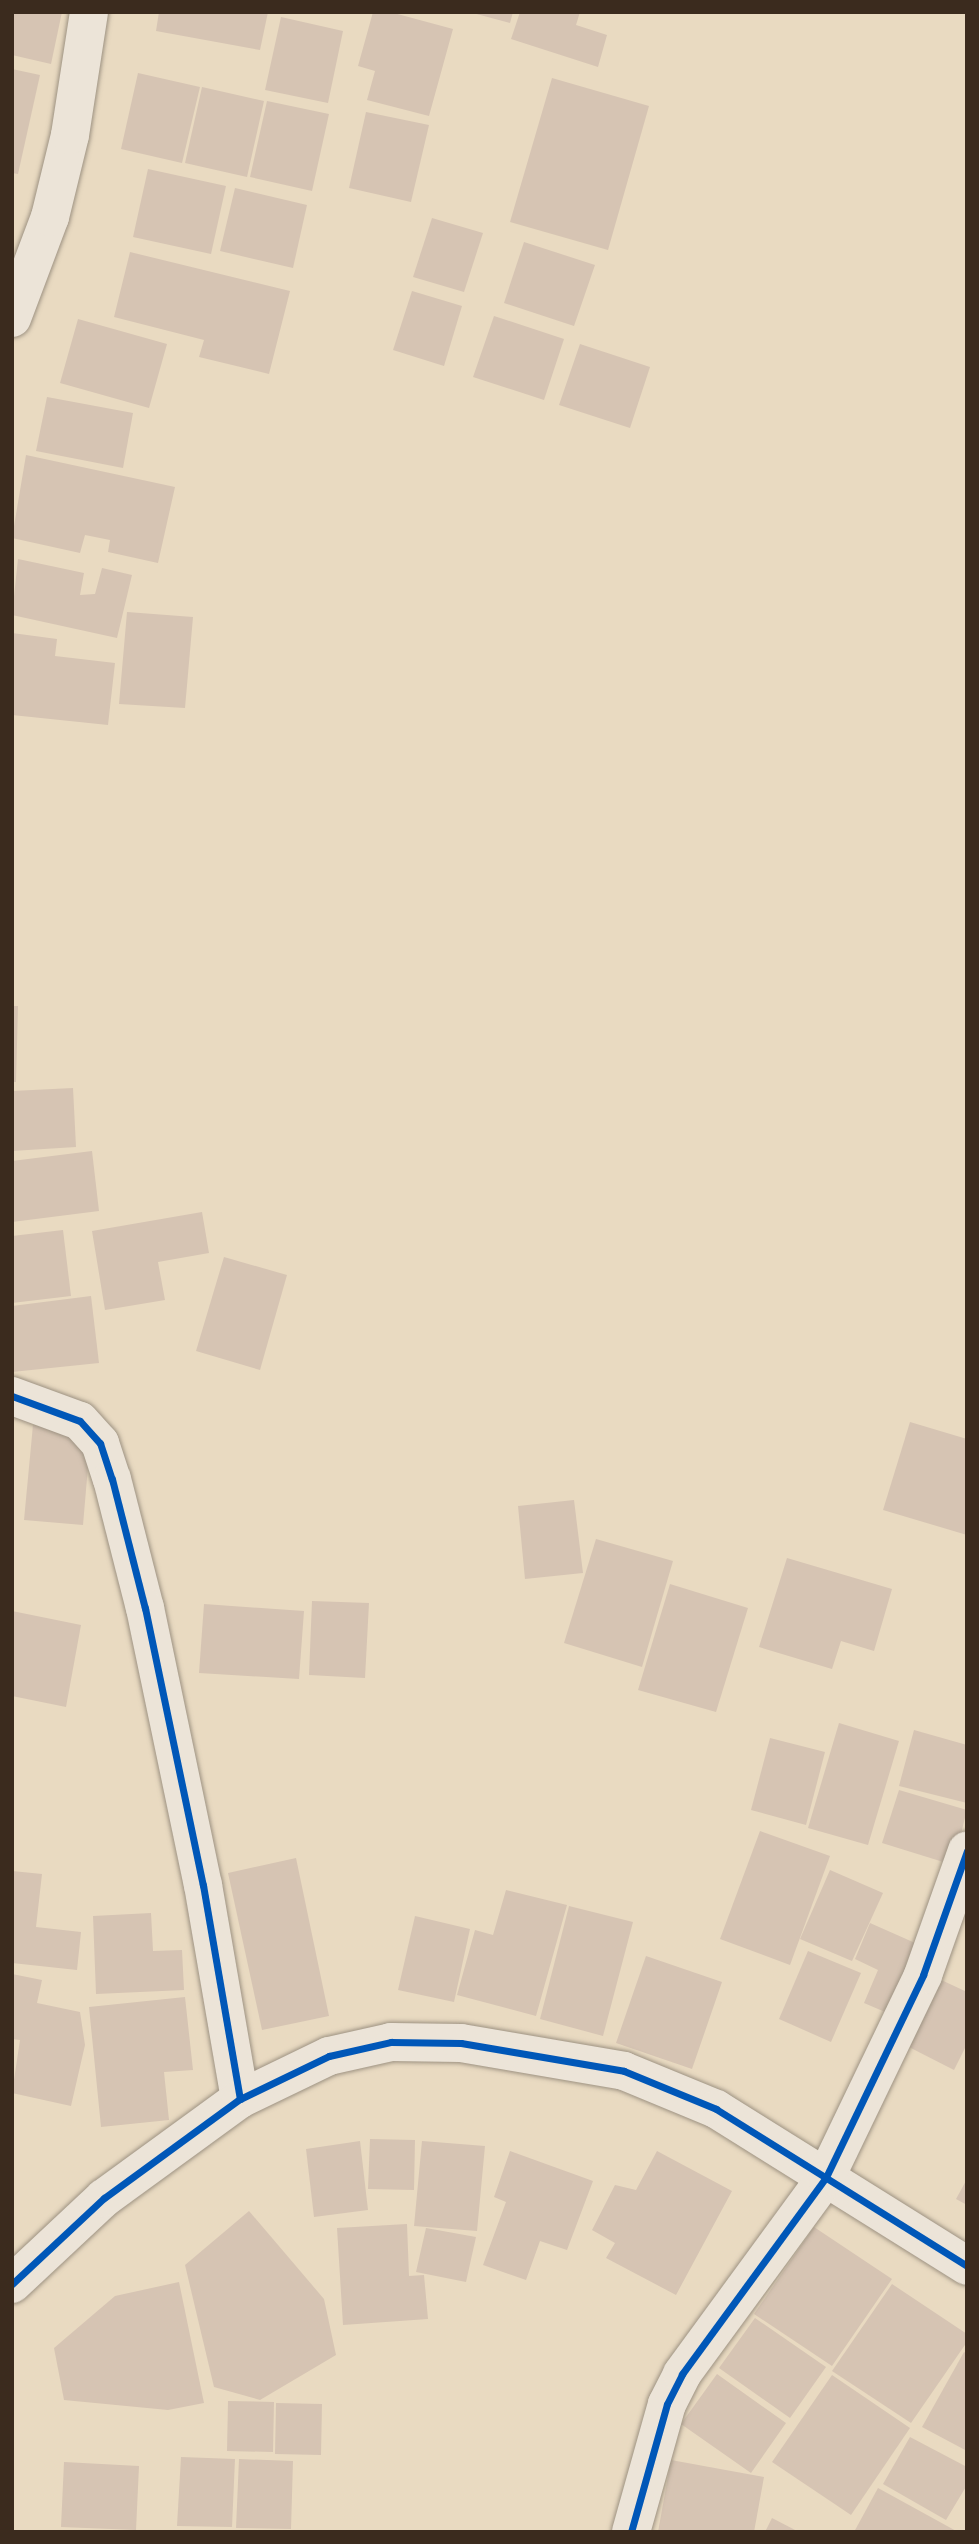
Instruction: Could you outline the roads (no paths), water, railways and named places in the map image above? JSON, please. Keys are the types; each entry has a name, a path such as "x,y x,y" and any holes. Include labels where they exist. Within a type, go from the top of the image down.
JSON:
{"street":[{"path":"12,317 53,205 70,135 89,12"},
{"path":"12,1396 80,1421 100,1443 112,1479 145,1608 198,1858 240,2099"},
{"path":"631,2532 658,2427 682,2374 826,2177 923,1975 967,1851"},
{"path":"12,2284 104,2197 240,2099 329,2056 391,2042 461,2043 624,2071 716,2109 967,2266"}]}
